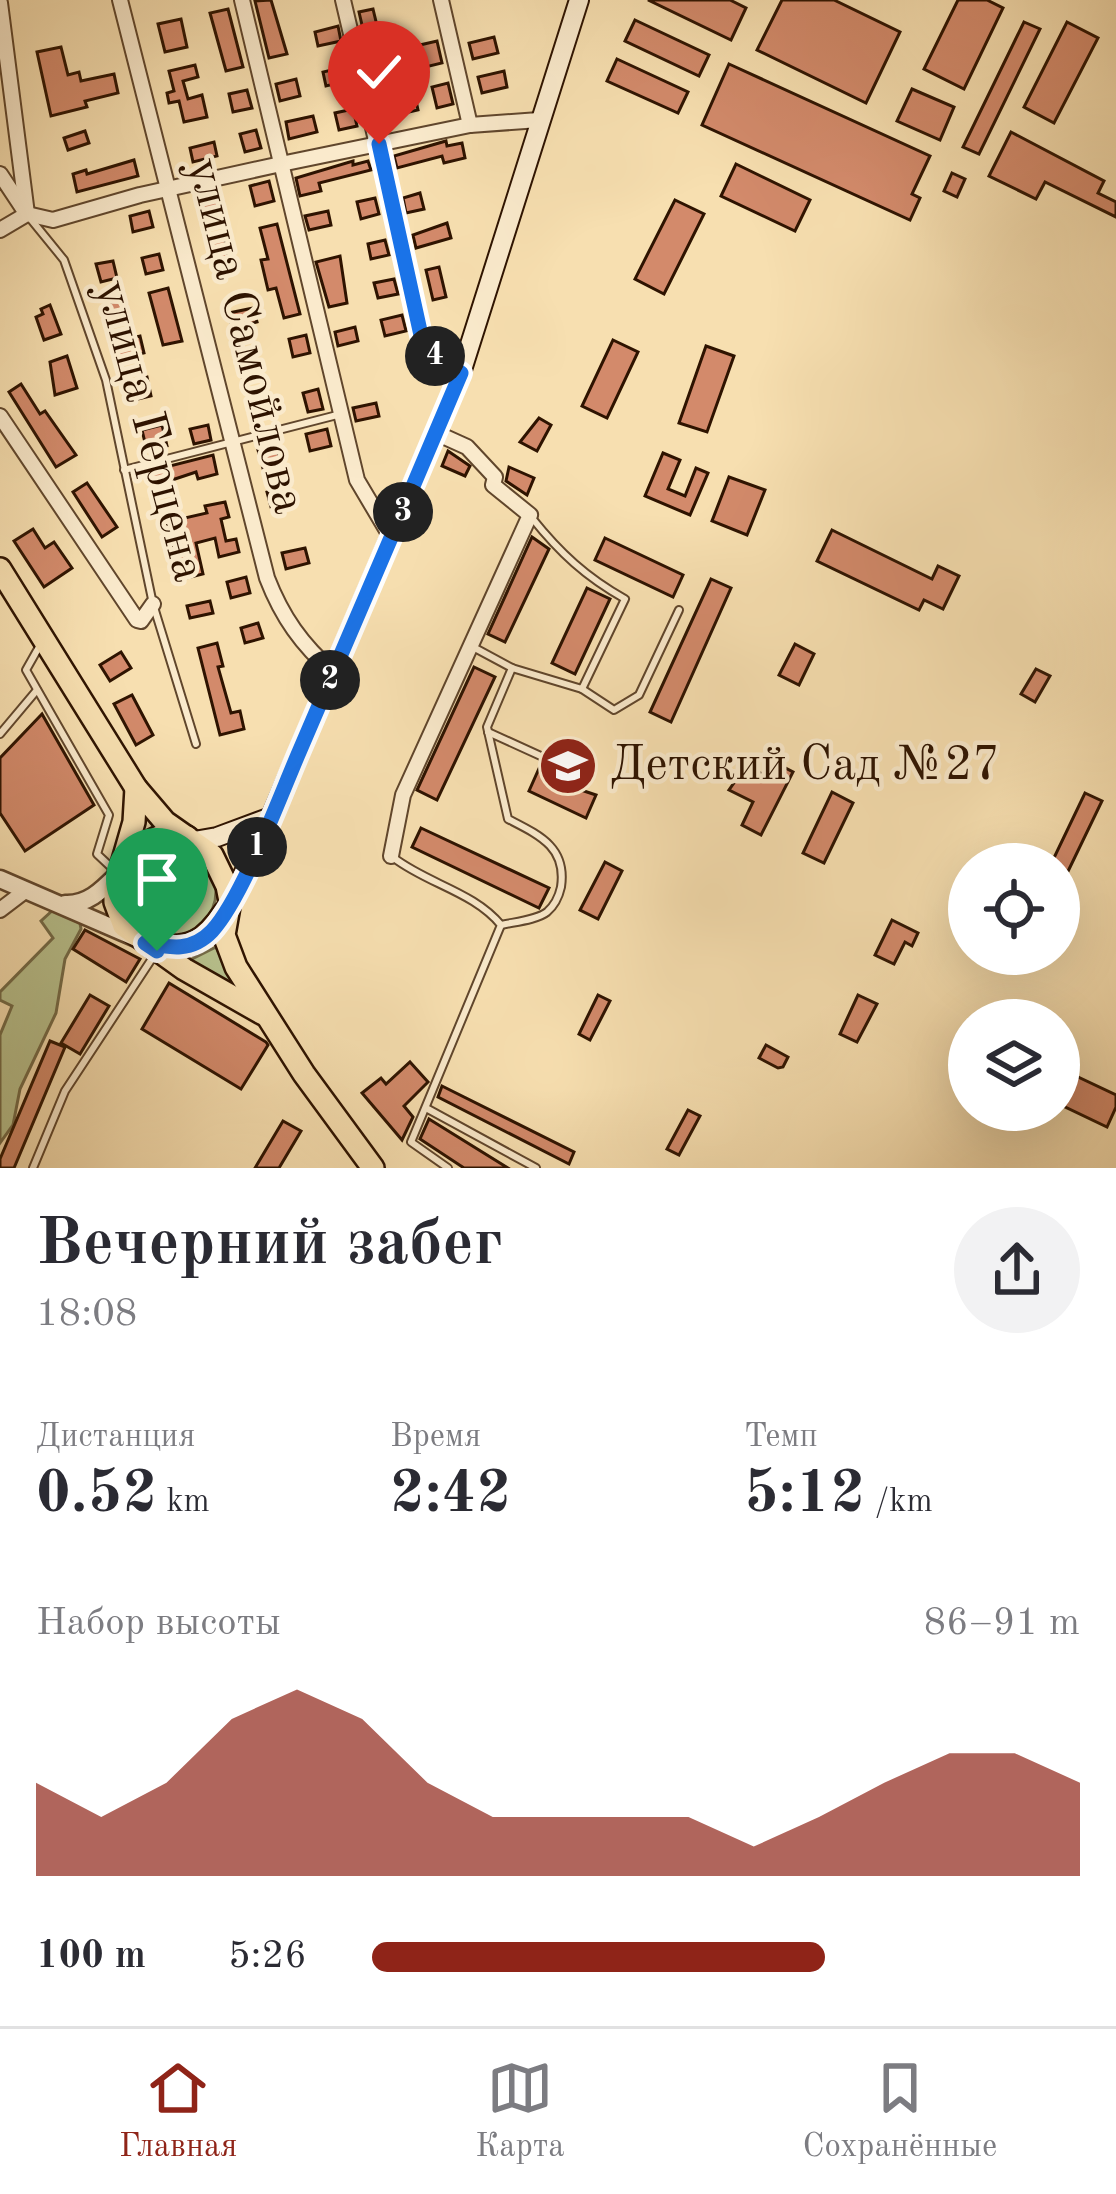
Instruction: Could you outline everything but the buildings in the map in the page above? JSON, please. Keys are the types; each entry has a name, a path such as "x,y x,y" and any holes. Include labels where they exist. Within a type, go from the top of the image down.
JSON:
{"main road":[{"path":"145,944 178,949 196,944 212,931 271,817 461,373 579,0"},
{"path":"0,569 136,788 165,822 212,855 229,904 224,923 226,947 263,1014 373,1168"},
{"path":"136,788 115,902 124,926 145,944 263,1014"},
{"path":"122,864 159,837 217,837 271,817"}],"street":[{"name":"улица Самойлова","path":"120,0 266,578 281,614 310,652 333,672"},
{"path":"242,0 357,480 392,539"},
{"path":"343,0 424,349 461,373"},
{"path":"441,0 470,125"},
{"path":"0,3 27,214"},
{"path":"0,174 27,214 53,220 168,188 470,125 538,120"},
{"path":"0,230 27,214"},
{"path":"0,416 137,620 154,604"},
{"path":"391,856 403,795 530,515 493,485 495,477 467,447 436,433"},
{"path":"58,904 79,905 99,893 122,864"},
{"path":"0,879 145,944"},
{"path":"0,910 26,891"}],"lane":[{"name":"улица Герцена","path":"27,214 64,260 106,380 154,604 196,744"},
{"path":"124,470 341,414"},
{"path":"530,515 562,556 625,599 582,689"},
{"path":"471,646 512,668 582,689 614,710 639,695 679,610"},
{"path":"44,639 26,670 109,815 97,854 122,864"},
{"path":"501,925 545,914 559,896 561,866 557,850 543,836 508,819 488,731 512,668"},
{"path":"0,734 38,690"},
{"path":"488,731 589,778"},
{"path":"391,856 412,872 486,906 501,925"},
{"path":"448,1168 411,1142 501,925"},
{"path":"33,1168 65,1091 145,944"},
{"path":"426,1108 536,1168"}],"green space":[{"path":"171,846 188,849 203,859 213,874 213,908 203,923 188,933 171,936 154,933 139,923 129,908 126,891 129,874 139,859 154,849"},
{"path":"53,910 80,923 81,929 65,959 56,1013 20,1089 13,1125 0,1143 0,1035 12,1006 0,1000 0,992 53,938 41,921"},
{"path":"216,947 236,987 190,960"}],"place":[{"name":"Детский Сад №27","path":"568,766"}],"route":[{"path":"157,951 145,943 178,949 196,944 228,908 461,373 424,349 379,144"}]}
